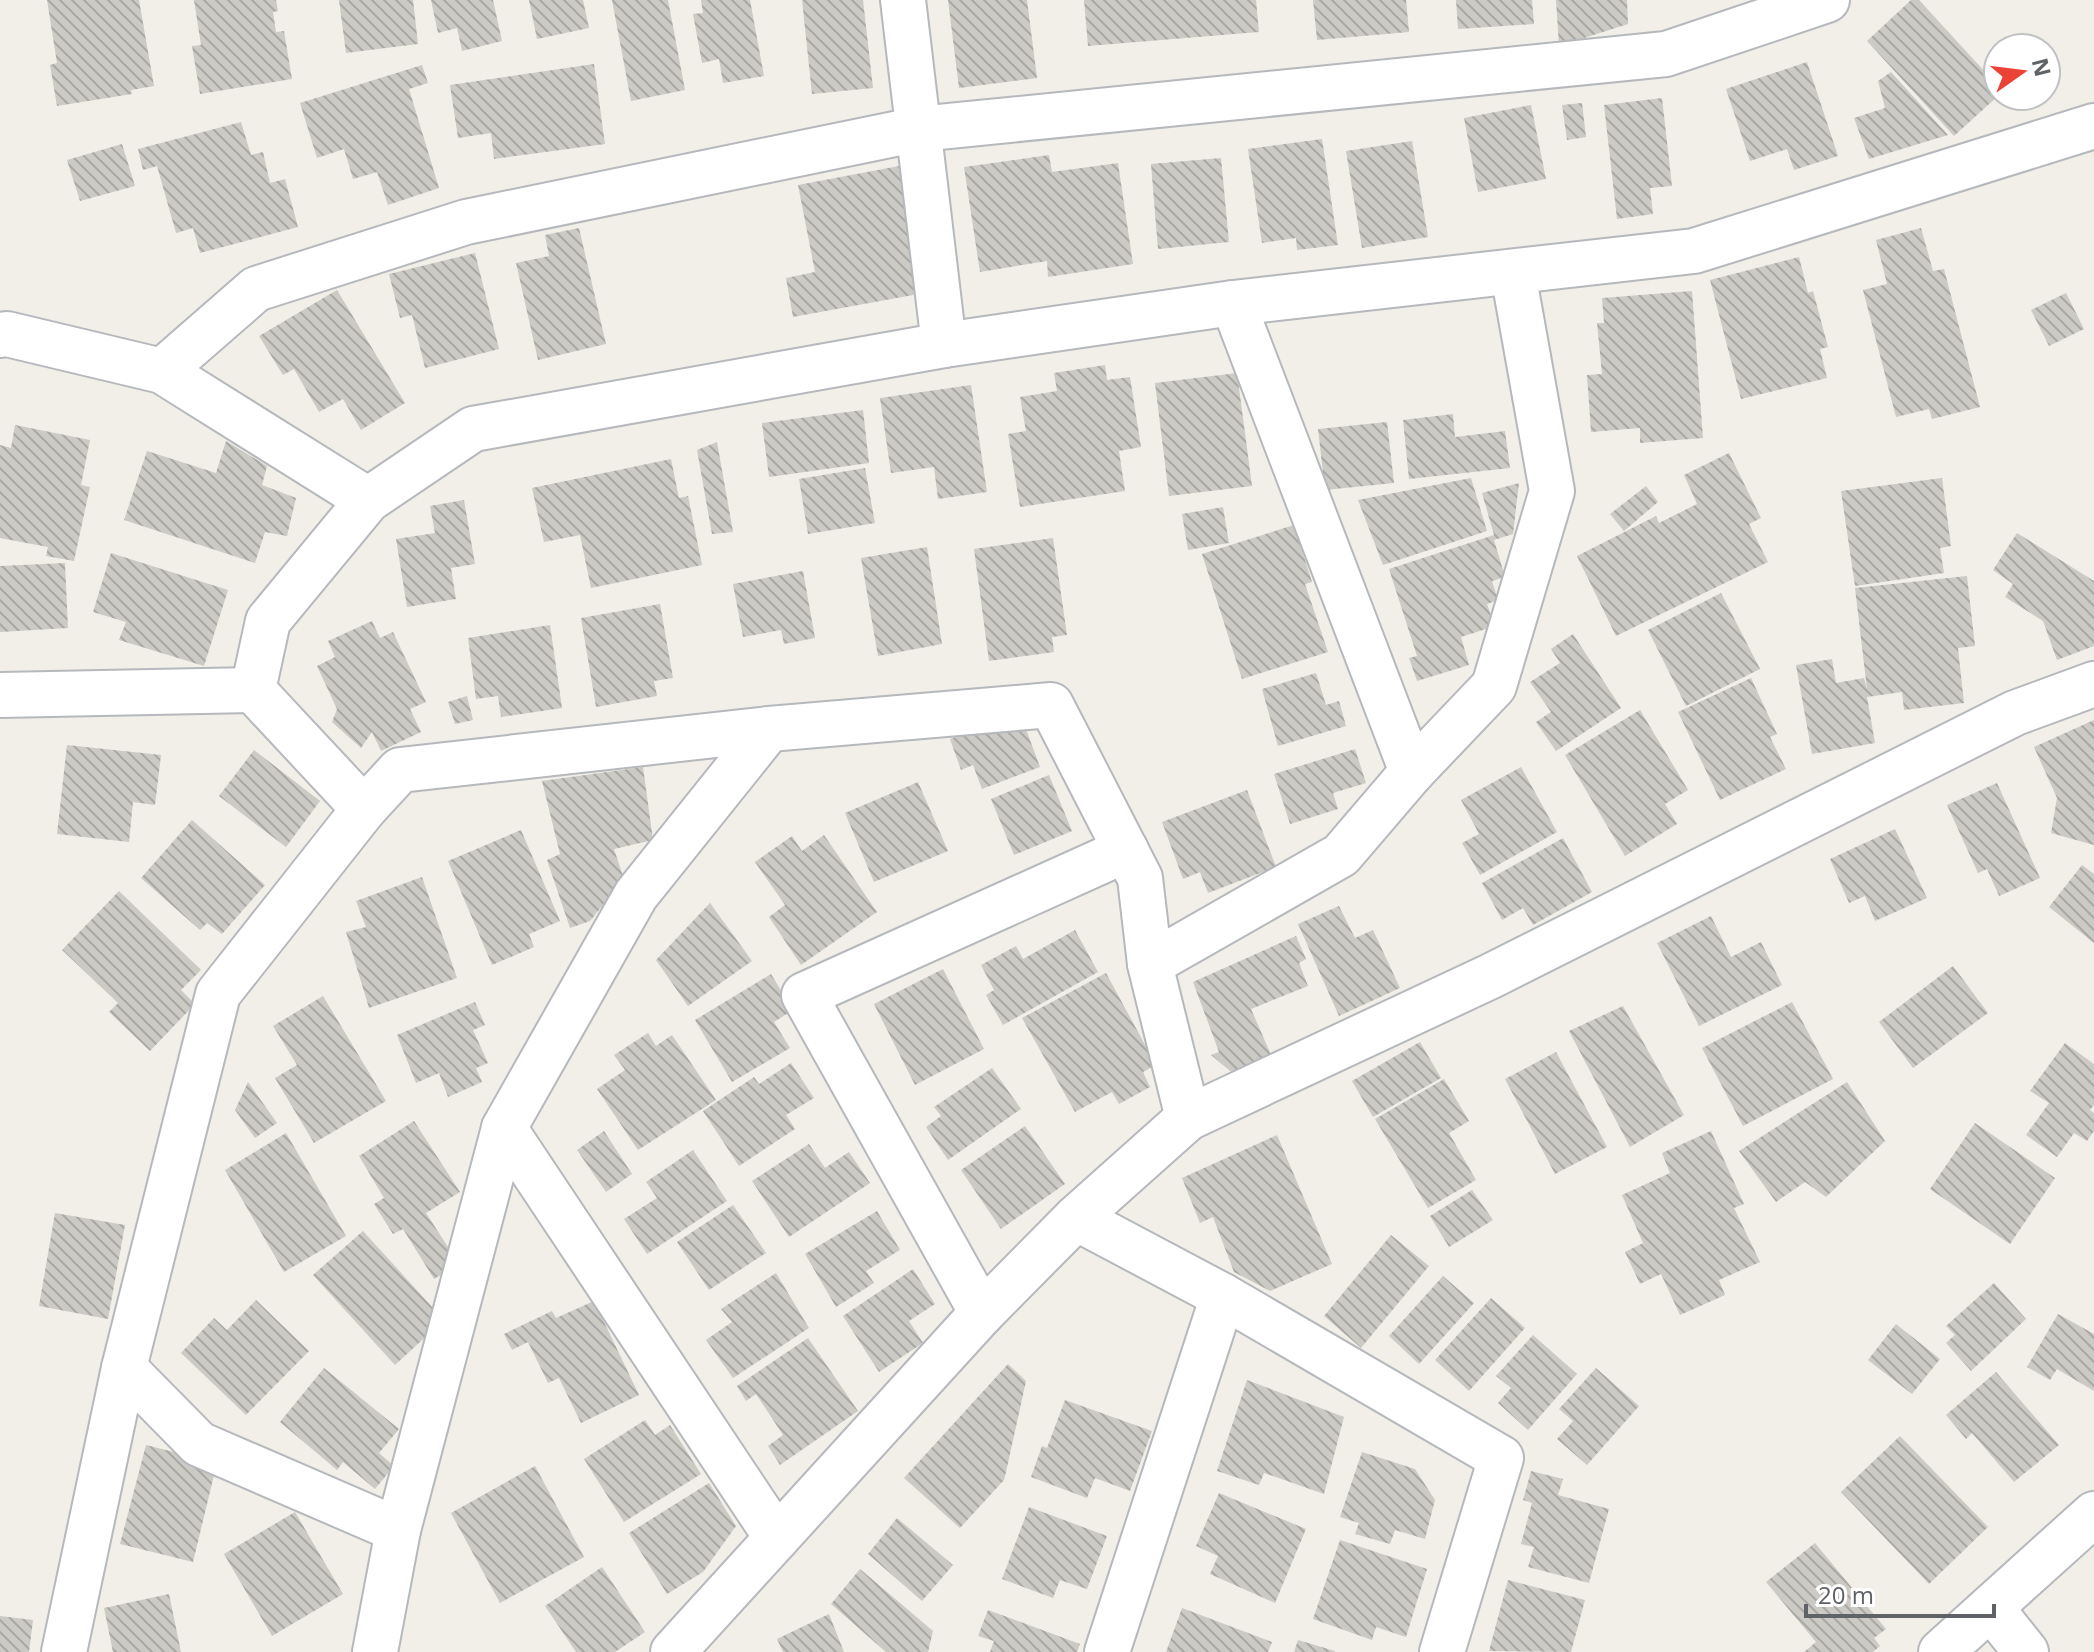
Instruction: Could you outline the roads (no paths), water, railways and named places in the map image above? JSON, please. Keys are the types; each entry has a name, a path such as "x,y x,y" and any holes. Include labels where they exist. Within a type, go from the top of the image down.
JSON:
{"street":[{"path":"903,0 944,345"},
{"path":"162,371 256,289 466,222 919,129 1666,54 1827,0"},
{"path":"253,690 268,621 368,500 473,429 944,345 1233,303 1694,251 2094,126"},
{"path":"1150,964 1341,855 1412,772 1494,686 1552,491 1513,273"},
{"path":"1233,303 1412,772"},
{"path":"0,335 7,334 162,371 368,500"},
{"path":"673,1652 982,1313 1076,1218 1188,1118 1491,976 2015,713 2094,684"},
{"path":"0,695 253,690 364,809"},
{"path":"64,1652 124,1368 218,994 364,809 400,770 769,729 1051,705 1140,878 1150,964 1188,1118"},
{"path":"375,1652 398,1530 504,1128 636,895 769,729"},
{"path":"982,1313 804,995 1126,850"},
{"path":"504,1128 777,1538"},
{"path":"1076,1218 1223,1296 1501,1458 1442,1652"},
{"path":"1107,1652 1223,1296"},
{"path":"124,1368 199,1444 398,1530"},
{"path":"1941,1652 2094,1514"},
{"path":"1991,1608 2026,1652"}]}
